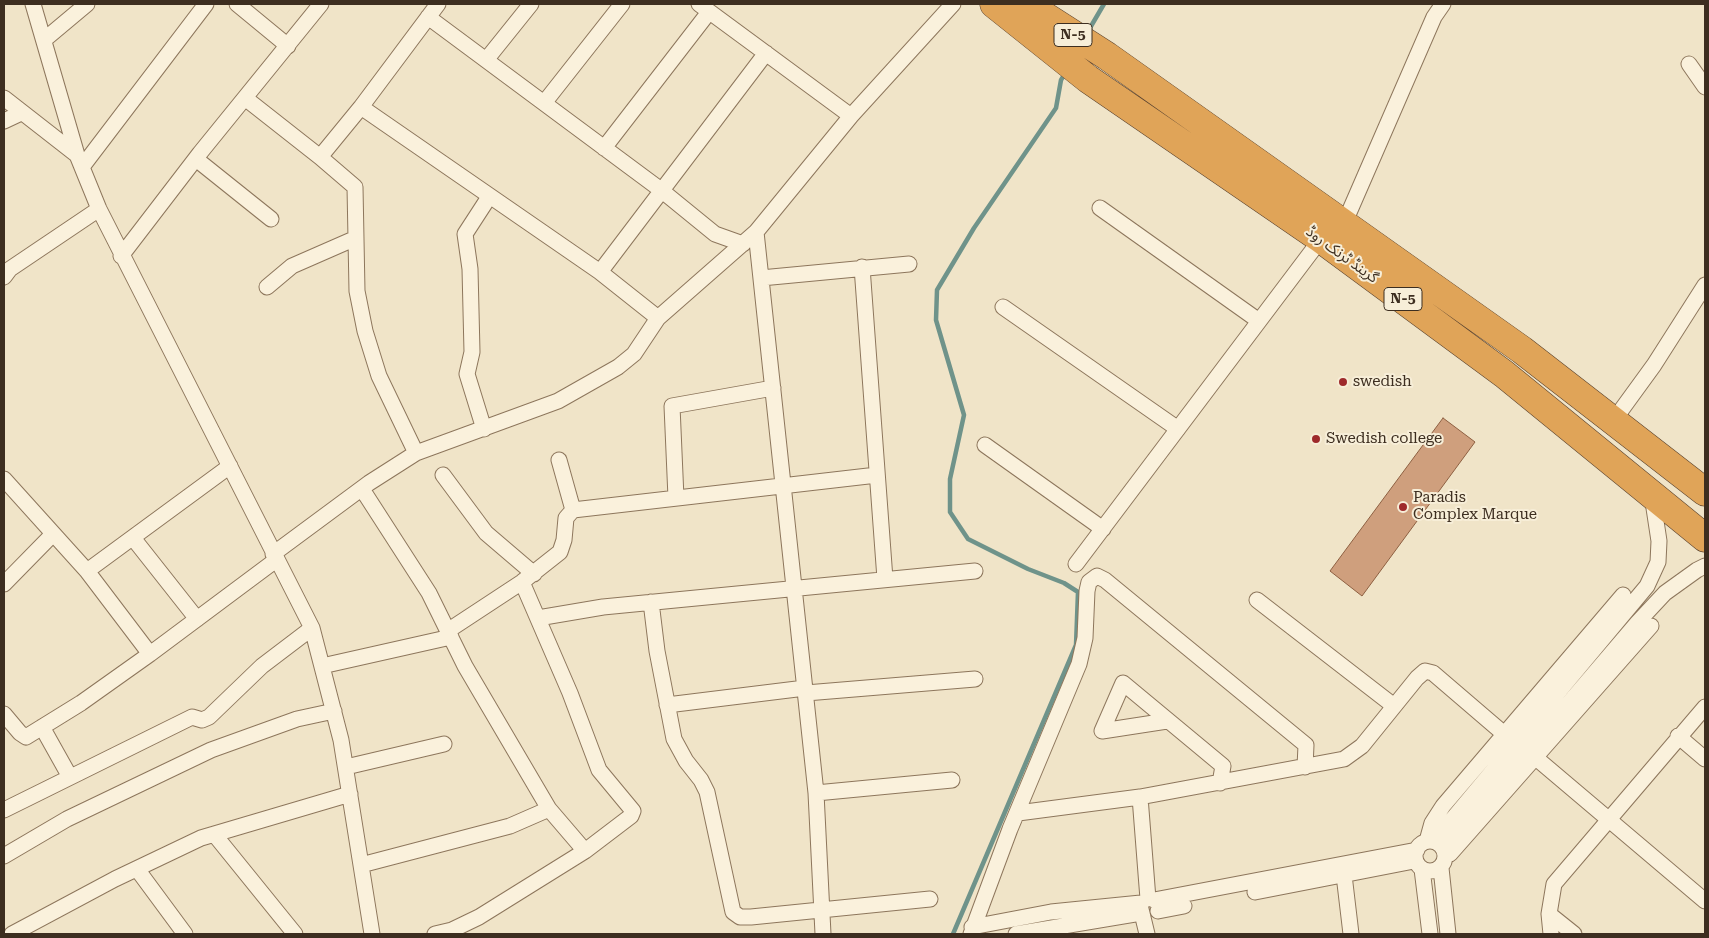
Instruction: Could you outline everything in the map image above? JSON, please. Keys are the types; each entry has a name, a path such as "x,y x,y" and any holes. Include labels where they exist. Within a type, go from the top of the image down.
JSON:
{"highway":[{"name":"گرینڈ ٹرنک روڈ","path":"994,4 1031,16 1107,56 1522,350 1705,492"},
{"name":"گرینڈ ٹرنک روڈ","path":"1031,16 1088,78 1321,239 1504,374 1705,538"},
{"path":"1504,374 1522,350"}],"street":[{"path":"33,4 80,161 99,208 312,628 334,710 346,767 372,934"},
{"path":"44,40 86,4"},
{"path":"80,161 206,4"},
{"path":"237,4 288,46"},
{"path":"122,256 196,158 321,4"},
{"path":"320,157 361,107 438,4"},
{"path":"486,60 531,4"},
{"path":"544,103 622,4"},
{"path":"4,714 26,737 150,654 362,489 416,453 558,402 618,367 634,354 658,318 756,232 851,116 953,4"},
{"path":"1344,224 1434,18 1443,4"},
{"path":"604,148 704,8 851,116"},
{"path":"428,17 661,190 715,234 743,244"},
{"path":"600,272 766,53"},
{"path":"1689,64 1705,88"},
{"path":"4,98 80,161"},
{"path":"245,98 355,187 357,198 357,291 365,331 379,376 416,453"},
{"path":"361,107 600,272 658,318"},
{"path":"4,121 21,113"},
{"path":"196,158 271,219"},
{"path":"484,429 467,374 472,352 470,269 465,234 489,197"},
{"path":"4,276 10,269 99,208"},
{"path":"1100,208 1259,321"},
{"path":"756,232 785,486 816,793 823,934"},
{"path":"267,287 292,266 356,238"},
{"path":"1076,564 1321,239"},
{"path":"761,278 909,264"},
{"path":"862,267 885,579"},
{"path":"1614,420 1654,365 1705,285"},
{"path":"1003,306 1178,429"},
{"path":"676,498 672,406 773,388"},
{"path":"986,445 1103,529"},
{"path":"559,460 573,510"},
{"path":"87,571 230,466"},
{"path":"435,934 452,930 479,917 585,851 631,816 633,811 599,770 538,618 528,578 486,533 443,475"},
{"path":"322,666 450,633 528,578 560,552 564,540 566,518 573,510 877,475"},
{"path":"4,479 87,571 150,654"},
{"path":"362,489 429,593 465,666 549,809 585,851"},
{"path":"1431,855 1647,586 1655,569 1659,541 1652,494"},
{"path":"4,584 53,534"},
{"path":"133,538 196,620"},
{"path":"1016,934 1056,931 1148,908 1431,855 1665,593 1705,566"},
{"path":"538,618 650,602 975,571"},
{"path":"972,931 1079,664 1086,638 1087,591 1089,582 1097,576 1105,580 1306,744 1305,767"},
{"path":"1430,934 1431,855 1437,814 1503,733 1623,595"},
{"path":"1257,600 1394,706"},
{"path":"650,602 657,651 674,738 686,761 701,780 707,792 733,912 740,917 746,917 930,899"},
{"path":"972,931 1051,912 1148,908 1344,875 1431,855 1465,840 1651,626"},
{"path":"4,810 192,718 202,720 209,717 262,666 312,628"},
{"path":"1018,813 1140,797 1344,759 1362,746 1417,678 1425,671 1433,673 1503,733"},
{"path":"668,705 806,691 975,679"},
{"path":"1551,934 1548,914 1554,884 1678,736 1705,707"},
{"path":"4,856 67,818 211,750 297,719 334,710"},
{"path":"1167,722 1223,766 1220,783"},
{"path":"42,727 70,777"},
{"path":"1678,736 1705,759"},
{"path":"346,767 444,744"},
{"path":"1536,758 1705,901"},
{"path":"816,793 952,780"},
{"path":"12,934 36,929 137,869 214,834 350,794"},
{"path":"1140,797 1148,908 1147,934"},
{"path":"361,865 510,826 549,809"},
{"path":"214,834 294,934"},
{"path":"1431,855 1448,934"},
{"path":"137,869 185,934"},
{"path":"1344,875 1351,934"},
{"path":"1148,908 1156,934"},
{"path":"1051,912 1056,931"},
{"path":"1548,914 1574,934"}],"building":[{"name":"Paradis Complex Marque","path":"1443,418 1475,442 1362,596 1330,571"}],"waterway":[{"path":"1087,33 1104,4"},
{"path":"953,934 1076,645 1078,592 1064,583 1028,569 968,539 950,512 950,479 964,415 936,320 937,290 974,228 1056,108 1061,80 1066,72"}],"place":[{"name":"swedish","path":"1343,382"},
{"name":"Swedish college","path":"1316,439"},
{"name":"Paradis Complex Marque","path":"1403,507"}]}
